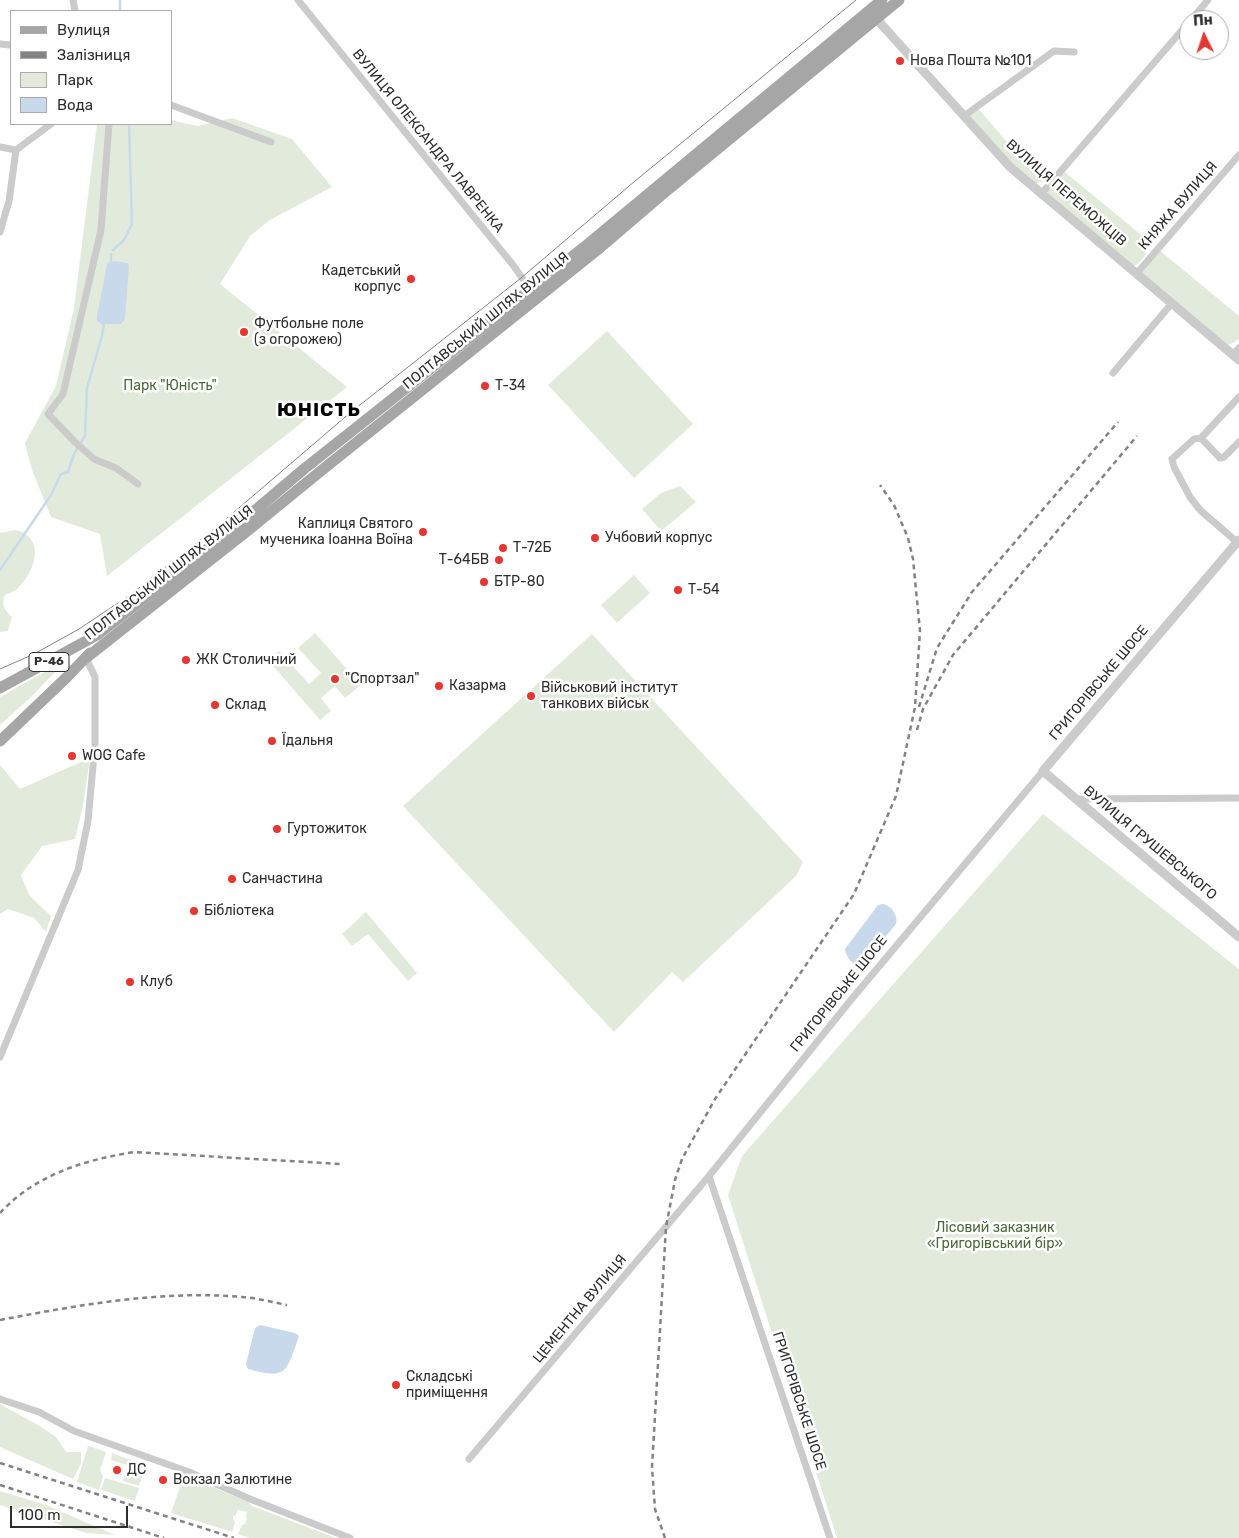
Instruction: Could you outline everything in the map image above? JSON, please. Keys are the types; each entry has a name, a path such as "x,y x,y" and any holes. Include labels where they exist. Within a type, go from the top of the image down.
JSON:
{"main road":[{"name":"ПОЛТАВСЬКИЙ ШЛЯХ ВУЛИЦЯ","path":"873,15 882,0"},
{"name":"ПОЛТАВСЬКИЙ ШЛЯХ ВУЛИЦЯ","path":"0,741 86,658 125,613 534,294 596,251 873,15 899,0"},
{"name":"ПОЛТАВСЬКИЙ ШЛЯХ ВУЛИЦЯ","path":"86,658 246,532 534,294"},
{"name":"Р-46","path":"0,688 89,640 125,613"}],"street":[{"name":"ВУЛИЦЯ ОЛЕКСАНДРА ЛАВРЕНКА","path":"298,0 534,294"},
{"path":"1199,10 1208,0"},
{"name":"ВУЛИЦЯ ПЕРЕМОЖЦІВ","path":"873,15 1010,166 1172,303 1237,354"},
{"path":"1042,193 1179,34"},
{"path":"0,44 10,45"},
{"path":"964,116 1054,51 1074,52"},
{"path":"172,105 271,142"},
{"path":"0,232 9,201 16,150 50,125"},
{"path":"109,125 101,230 64,394 48,414 94,459 116,468 138,484"},
{"path":"0,147 16,150"},
{"name":"КНЯЖА ВУЛИЦЯ","path":"1137,273 1239,155"},
{"path":"1113,373 1172,303"},
{"path":"1238,541 1200,510 1190,497 1172,463 1173,457 1194,439 1201,438 1239,397"},
{"path":"1201,438 1220,458 1224,457 1239,442"},
{"name":"ГРИГОРІВСЬКЕ ШОСЕ","path":"830,1538 709,1176 850,1001 1238,541"},
{"path":"0,1057 78,870 88,821 95,744 96,677 86,658"},
{"name":"ВУЛИЦЯ ГРУШЕВСЬКОГО","path":"1043,771 1239,937"},
{"path":"1077,799 1239,798"},
{"name":"ЦЕМЕНТНА ВУЛИЦЯ","path":"469,1459 709,1176"},
{"path":"0,1399 39,1412 74,1431 189,1472 267,1506 350,1538"}],"green space":[{"path":"977,107 1006,141 1044,167 1046,175 1044,181 1032,185 964,116"},
{"name":"Парк \"Юність\"","path":"232,118 292,139 332,187 270,220 250,236 220,284 347,387 107,576 100,534 51,517 32,470 25,443 56,386 74,308 97,125 172,125 172,120 197,126"},
{"path":"1061,169 1150,242 1144,258 1131,268 1049,199 1047,186"},
{"path":"1158,249 1239,316 1239,339 1223,347 1137,273"},
{"path":"607,331 693,424 634,478 548,385"},
{"path":"680,486 696,502 661,531 642,509 661,493"},
{"path":"15,530 31,539 35,555 30,572 25,580 16,590 5,595 4,607 12,617 8,631 0,632 0,533"},
{"path":"634,575 650,593 617,623 601,605"},
{"name":"\"Спортзал\"","path":"315,633 361,685 345,698 335,686 321,698 331,711 320,720 268,660 279,651 309,684 321,673 298,648"},
{"path":"592,634 803,862 796,876 683,982 672,972 614,1032 403,806"},
{"path":"59,664 61,665 60,667 0,725 0,697"},
{"path":"90,758 83,806 75,839 42,846 21,875 29,895 51,916 46,932 34,918 8,909 0,914 0,765 20,789"},
{"name":"Лісовий заказник «Григорівський бір»","path":"1043,814 1239,969 1239,1538 837,1538 728,1195 742,1156"},
{"path":"366,912 417,973 408,981 368,934 352,946 342,934"},
{"path":"0,1404 56,1437 66,1452 81,1452 81,1464 73,1479 0,1447"},
{"path":"88,1446 106,1452 100,1470 103,1477 99,1490 77,1482"},
{"path":"112,1453 140,1464 144,1472 139,1486 123,1481 127,1465 111,1460"},
{"path":"184,1475 248,1502 252,1506 336,1538 250,1538 238,1534 242,1525 245,1524 247,1512 238,1510 235,1516 233,1516 235,1522 232,1532 171,1513"},
{"path":"105,1478 139,1488 135,1501 101,1490"},
{"path":"0,1491 46,1505 115,1535 86,1533 0,1505"}],"water":[{"path":"114,261 128,263 129,266 125,319 121,324 102,324 97,321 97,316 107,264"},
{"path":"883,904 894,911 896,924 861,966 855,964 848,958 845,949 878,905"},
{"path":"260,1325 295,1333 299,1336 288,1365 278,1373 271,1374 248,1369 246,1364 255,1328"}],"waterway":[{"path":"120,0 120,10"},
{"path":"113,250 124,240 132,224 129,125"},
{"path":"111,254 111,263"},
{"path":"0,570 51,495 61,474 68,472 74,454 85,436 87,388 104,323"}],"tram line":[{"path":"0,669 34,654 79,629 130,595 219,525 351,412 521,278 635,181 856,0"}],"railway":[{"path":"919,707 937,648 972,592 1118,422"},
{"path":"917,730 923,709 953,655 1137,436"},
{"path":"665,1538 655,1509 652,1467 666,1227 675,1180 682,1159 715,1099 854,894 896,796 915,707 920,631 913,559 908,538 894,505 880,485"},
{"path":"0,1213 29,1189 61,1171 115,1155 134,1152 341,1164"},
{"path":"0,1320 90,1304 151,1297 212,1295 259,1299 287,1305"},
{"path":"0,1463 234,1538"},
{"path":"0,1485 164,1538"}],"place":[{"name":"Нова Пошта №101","path":"900,61"},
{"name":"Кадетський корпус","path":"411,279"},
{"name":"Футбольне поле (з огорожею)","path":"244,332"},
{"name":"T-34","path":"485,386"},
{"name":"Каплиця Святого мученика Іоанна Воїна","path":"423,532"},
{"name":"Учбовий корпус","path":"595,538"},
{"name":"Т-72Б","path":"503,548"},
{"name":"Т-64БВ","path":"499,560"},
{"name":"БТР-80","path":"484,582"},
{"name":"Т-54","path":"678,590"},
{"name":"ЖК Столичний","path":"186,660"},
{"name":"\"Спортзал\"","path":"335,679"},
{"name":"Казарма","path":"439,686"},
{"name":"Військовий інститут танкових військ","path":"531,696"},
{"name":"Склад","path":"215,705"},
{"name":"Їдальня","path":"272,741"},
{"name":"WOG Cafe","path":"72,756"},
{"name":"Гуртожиток","path":"277,829"},
{"name":"Санчастина","path":"232,879"},
{"name":"Бібліотека","path":"194,911"},
{"name":"Клуб","path":"130,982"},
{"name":"Складські приміщення","path":"396,1385"},
{"name":"ДС","path":"117,1470"},
{"name":"Вокзал Залютине","path":"163,1480"}],"district":[{"name":"ЮНІСТЬ","path":"319,411"}]}
